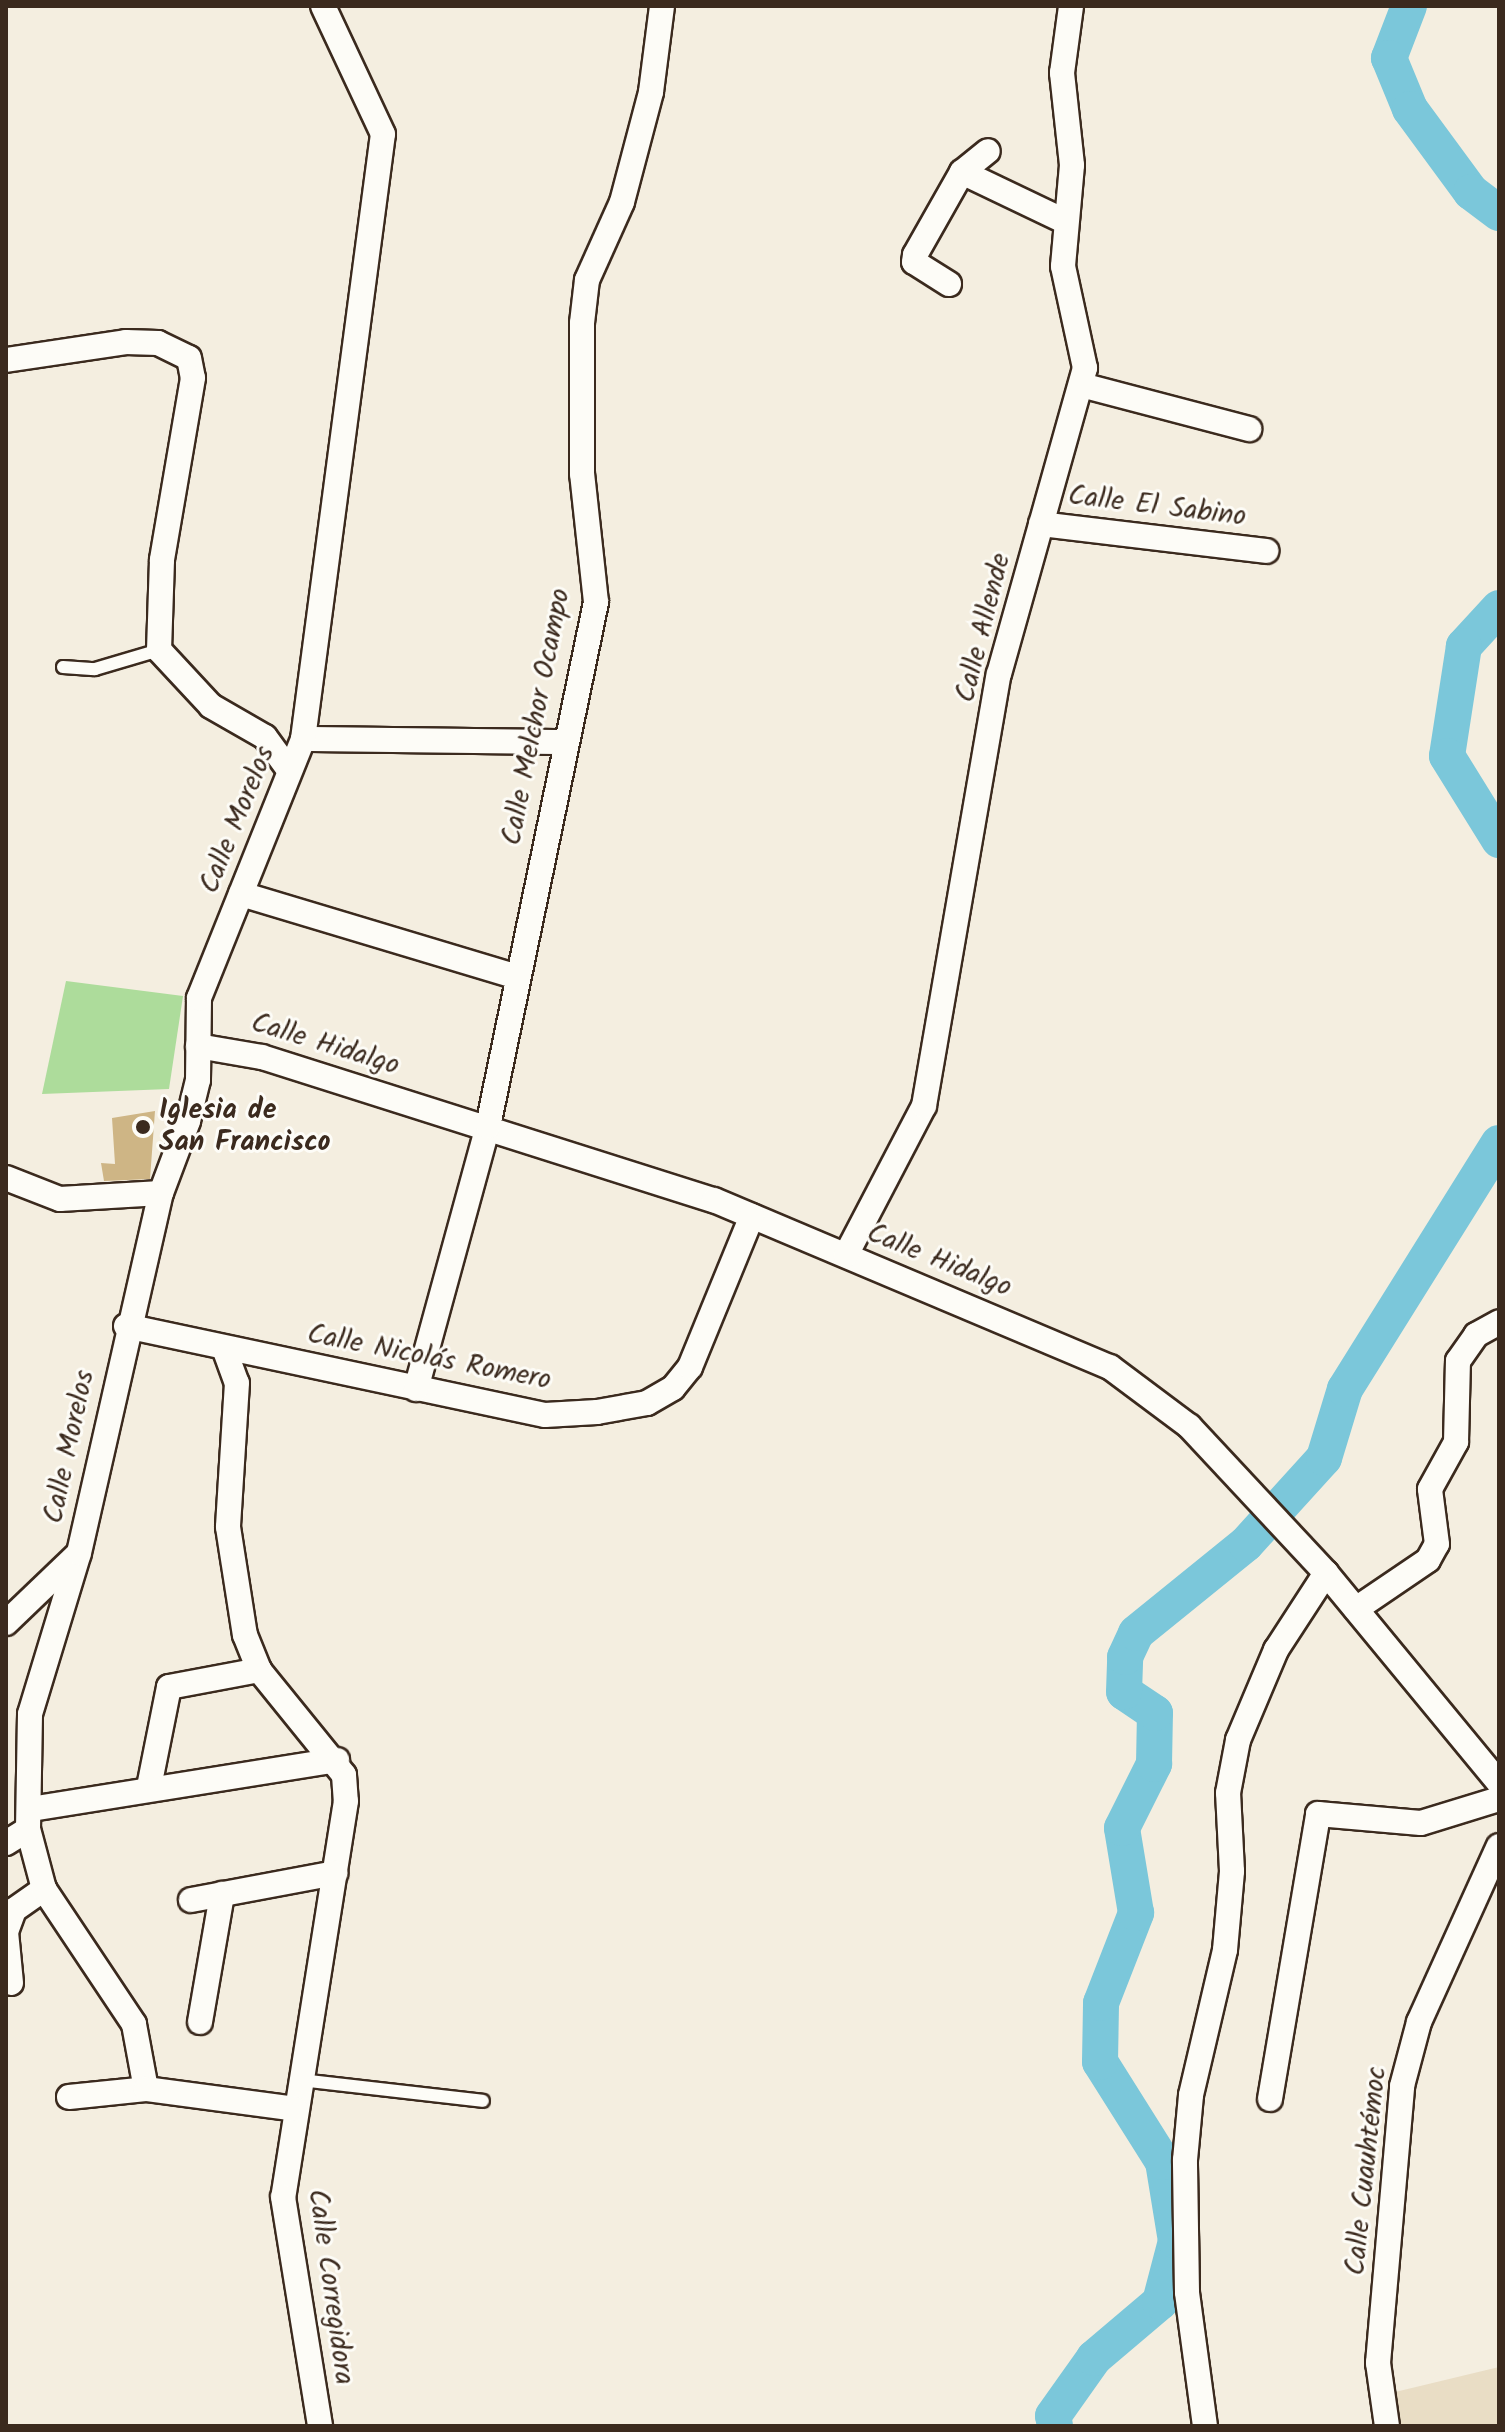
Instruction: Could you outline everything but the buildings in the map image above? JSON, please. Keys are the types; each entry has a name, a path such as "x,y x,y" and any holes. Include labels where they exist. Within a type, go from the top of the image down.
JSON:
{"street":[{"name":"Calle Morelos","path":"6,1623 79,1553 126,1326 161,1193 188,1121 198,1046 199,998 303,739 383,134 323,6"},
{"name":"Calle Melchor Ocampo","path":"416,1389 488,1126 564,742 596,602 582,474 587,280 622,202 651,92 662,6"},
{"name":"Calle Allende","path":"846,1255 924,1106 999,674 1081,385 1083,343 1063,266 1062,220 1072,188 1061,112 1071,6"},
{"path":"949,284 914,262 962,172 988,151"},
{"path":"962,172 1062,220"},
{"path":"6,360 126,342 158,343 189,358 193,378 163,548 159,650 211,706 265,737 289,770"},
{"path":"1081,385 1249,429"},
{"name":"Calle El Sabino","path":"1041,524 1266,551"},
{"path":"303,739 564,742"},
{"path":"241,894 517,977"},
{"name":"Calle Hidalgo","path":"198,1046 226,1046 488,1126 752,1216 1110,1367 1189,1426 1324,1571 1499,1783"},
{"path":"6,1178 60,1199 161,1193"},
{"name":"Calle Nicolás Romero","path":"126,1326 545,1415 647,1403 690,1367 752,1216"},
{"path":"1356,1609 1428,1560 1437,1544 1430,1489 1456,1442 1458,1361 1476,1335 1499,1322"},
{"path":"224,1348 237,1383 228,1527 233,1586 259,1670 337,1760"},
{"path":"79,1553 30,1714 30,1819 44,1889 134,2024 146,2089"},
{"path":"1205,2426 1188,2305 1185,2160 1191,2095 1225,1950 1228,1793 1238,1740 1276,1650 1324,1571"},
{"path":"149,1787 169,1687 259,1670"},
{"path":"6,1722 30,1714"},
{"path":"6,1843 30,1819 149,1787 337,1760"},
{"name":"Calle Corregidora","path":"320,2426 283,2197 346,1801 337,1760"},
{"path":"1270,2099 1318,1814 1421,1823 1499,1799"},
{"name":"Calle Cuauhtémoc","path":"1387,2426 1378,2363 1402,2086 1419,2022 1499,1846"},
{"path":"191,1900 335,1873"},
{"path":"11,1983 6,1932 14,1910 44,1889"},
{"path":"200,2022 222,1894"},
{"path":"69,2097 146,2089 295,2109"}],"lane":[{"path":"63,667 95,669 159,650"},
{"path":"300,2080 483,2101"}],"shaded area":[{"path":"1499,2367 1499,2426 1399,2426 1391,2393"}],"green space":[{"path":"66,981 183,996 169,1089 42,1094"}],"waterway":[{"path":"1409,6 1389,58 1410,109 1471,192 1499,213"},
{"path":"1499,608 1464,646 1447,756 1499,840"},
{"path":"1055,2426 1053,2416 1094,2358 1160,2302 1176,2241 1163,2162 1100,2062 1101,2003 1136,1913 1122,1828 1154,1764 1155,1713 1124,1692 1125,1657 1136,1633 1246,1544 1324,1458 1345,1389 1499,1143"}],"place":[{"name":"Iglesia de San Francisco","path":"143,1127"}]}
